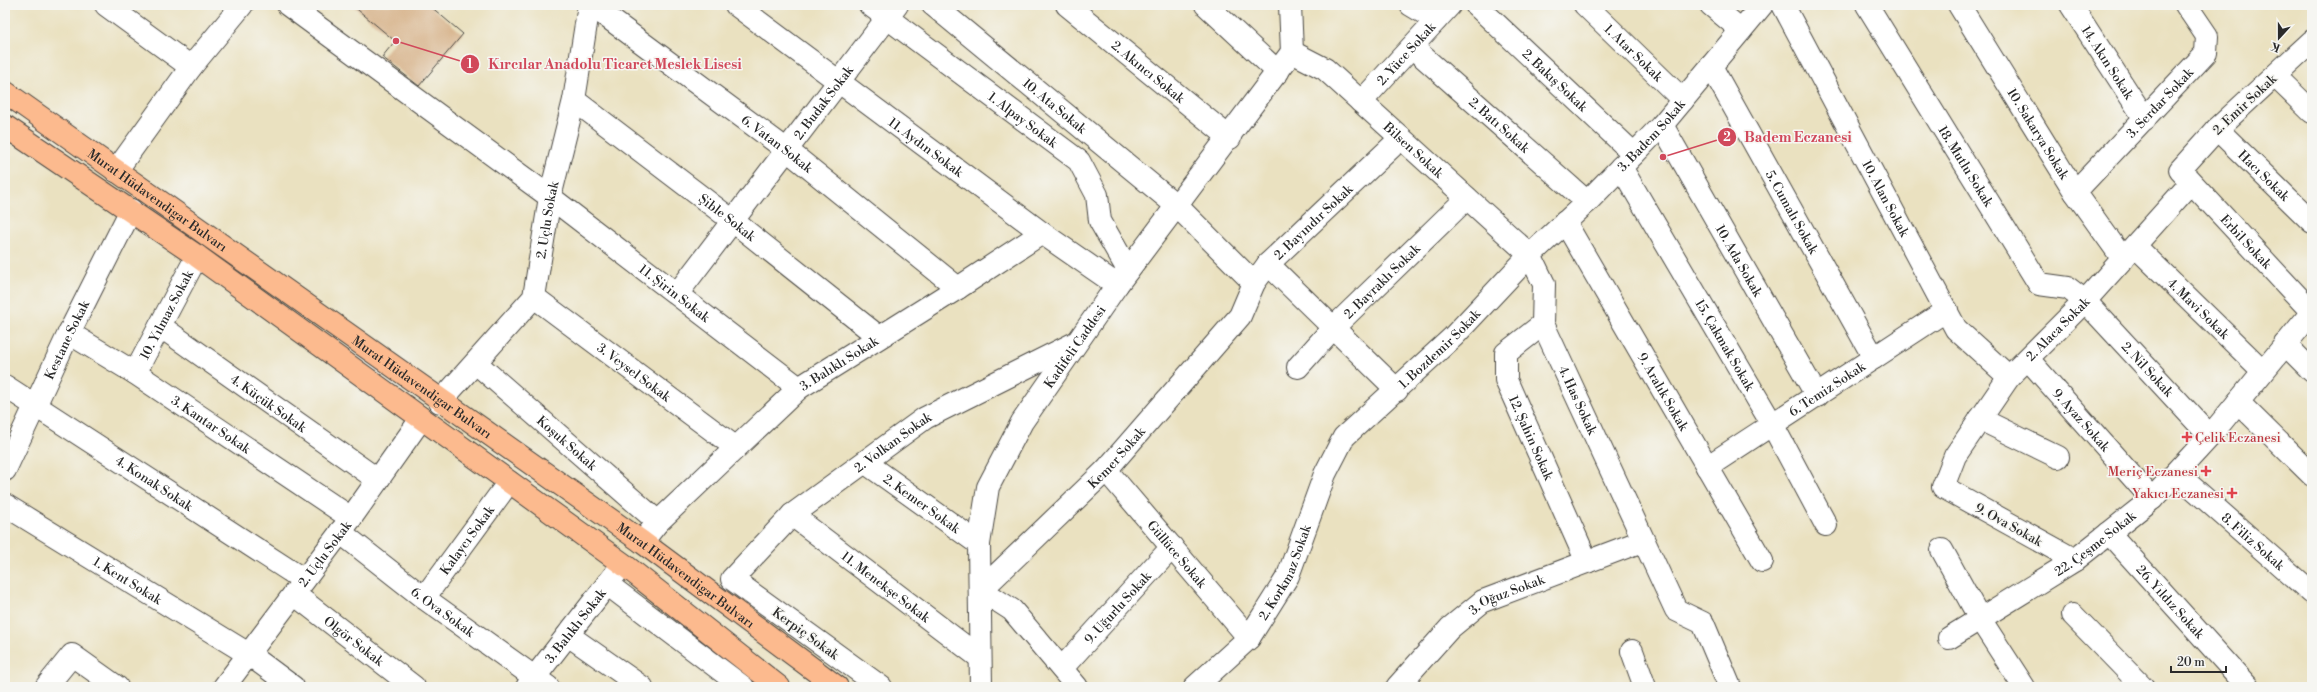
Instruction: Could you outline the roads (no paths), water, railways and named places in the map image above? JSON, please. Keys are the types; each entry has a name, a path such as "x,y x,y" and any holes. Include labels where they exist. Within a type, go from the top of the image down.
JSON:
{"main road":[{"name":"Murat Hüdavendigar Bulvarı","path":"5,92 440,402 642,542 837,687"},
{"name":"Murat Hüdavendigar Bulvarı","path":"5,126 197,256 623,564 780,687"}],"street":[{"path":"106,5 191,66"},
{"path":"116,171 191,66 242,5"},
{"name":"11. Şirin Sokak","path":"288,5 550,197 799,388"},
{"name":"2. Uçlu Sokak","path":"534,296 550,197 574,100 590,5"},
{"name":"6. Vatan Sokak","path":"590,5 787,150 958,288"},
{"name":"11. Aydın Sokak","path":"736,5 1042,233 1122,278"},
{"name":"1. Alpay Sokak","path":"870,5 892,12 1078,161 1097,195 1100,220 1122,278"},
{"name":"10. Ata Sokak","path":"933,5 1177,206 1254,283"},
{"name":"2. Akıncı Sokak","path":"1067,5 1230,138"},
{"path":"1206,5 1278,72"},
{"path":"1290,5 1292,52"},
{"path":"1411,5 1443,13"},
{"name":"2. Bakış Sokak","path":"1476,5 1628,160"},
{"name":"1. Atar Sokak","path":"1585,5 1683,100"},
{"path":"1711,5 1741,30"},
{"name":"3. Badem Sokak","path":"1530,256 1587,202 1662,125 1762,5"},
{"name":"10. Alan Sokak","path":"1783,5 1956,329 2009,377"},
{"name":"18. Mutlu Sokak","path":"1867,5 2039,284 2068,288 2085,301"},
{"name":"10. Sakarya Sokak","path":"1959,5 2075,192 2129,253"},
{"name":"14. Akın Sokak","path":"2071,5 2145,119"},
{"name":"3. Serdar Sokak","path":"2075,192 2206,53 2207,36 2196,9"},
{"name":"2. Budak Sokak","path":"677,294 892,12"},
{"name":"2. Yüce Sokak","path":"1361,102 1443,13"},
{"name":"2. Emir Sokak","path":"2185,177 2217,129 2312,41"},
{"name":"2. Batı Sokak","path":"1412,47 1587,202"},
{"name":"Kadifeli Caddesi","path":"981,687 981,590 979,544 988,488 1022,422 1122,278 1230,138 1292,52"},
{"name":"Bilsen Sokak","path":"1292,52 1326,68 1361,102 1530,256"},
{"name":"5. Cumalı Sokak","path":"1711,66 1874,358"},
{"path":"2274,76 2312,112"},
{"name":"Şible Sokak","path":"574,100 733,221 879,337"},
{"name":"10. Ada Sokak","path":"1662,125 1817,396"},
{"name":"Hacı Sokak","path":"2217,129 2312,222"},
{"name":"2. Bayındır Sokak","path":"1397,390 1268,264 1402,138"},
{"name":"15. Çakmak Sokak","path":"1628,160 1826,525"},
{"name":"2. Alaca Sokak","path":"1943,487 1955,456 2009,377 2085,301 2129,253 2185,177"},
{"name":"Erbil Sokak","path":"2185,177 2312,312"},
{"name":"2. Bayraklı Sokak","path":"1298,367 1333,328 1467,198"},
{"name":"Kestane Sokak","path":"5,470 69,333 131,210"},
{"name":"9. Aralık Sokak","path":"1565,222 1762,561"},
{"name":"3. Balıklı Sokak","path":"642,542 658,522 735,447 799,388 1042,233"},
{"name":"4. Mavi Sokak","path":"2129,253 2263,371"},
{"name":"10. Yılmaz Sokak","path":"135,373 197,256"},
{"name":"4. Has Sokak","path":"1530,256 1544,284 1543,324 1642,541 1676,610 1703,623 1730,687"},
{"name":"1. Bozdemir Sokak","path":"1344,438 1453,337 1530,256"},
{"name":"Kemer Sokak","path":"981,590 1106,470 1240,316 1254,283 1268,264"},
{"path":"440,402 476,364 534,296"},
{"name":"3. Veysel Sokak","path":"534,296 735,447"},
{"name":"2. Nil Sokak","path":"2085,301 2210,436"},
{"name":"6. Temiz Sokak","path":"1707,467 1947,310"},
{"name":"22. Çeşme Sokak","path":"1949,638 2075,560 2152,499 2210,436 2312,312"},
{"name":"12. Şahin Sokak","path":"1543,324 1506,353 1506,380 1587,562"},
{"name":"4. Küçük Sokak","path":"160,326 378,480"},
{"name":"3. Kantar Sokak","path":"69,333 135,373 345,525"},
{"name":"2. Volkan Sokak","path":"732,580 792,515 925,418 1078,342"},
{"path":"2285,344 2312,371"},
{"name":"9. Ayaz Sokak","path":"2028,359 2152,499"},
{"name":"Koşuk Sokak","path":"476,364 658,522"},
{"name":"4. Konak Sokak","path":"5,386 299,587"},
{"path":"2238,402 2312,475"},
{"name":"2. Uçlu Sokak","path":"224,687 250,655 421,419"},
{"path":"1980,419 2058,457"},
{"name":"2. Korkmaz Sokak","path":"1195,687 1249,638 1288,576 1325,474 1344,438"},
{"name":"2. Kemer Sokak","path":"866,462 979,544"},
{"name":"Güllüce Sokak","path":"1106,470 1249,638"},
{"name":"8. Filiz Sokak","path":"2176,473 2312,593"},
{"name":"Kalaycı Sokak","path":"424,598 509,482"},
{"name":"9. Ova Sokak","path":"1943,487 2075,560"},
{"name":"1. Kent Sokak","path":"5,505 250,655 292,687"},
{"name":"11. Menekşe Sokak","path":"792,515 980,657"},
{"name":"6. Ova Sokak","path":"345,525 424,598 536,684"},
{"name":"26. Yıldız Sokak","path":"2109,533 2248,687"},
{"name":"3. Oğuz Sokak","path":"1396,687 1450,628 1483,601 1642,541"},
{"name":"9. Uğurlu Sokak","path":"1062,668 1172,547"},
{"path":"1942,550 1980,619 2024,687"},
{"name":"3. Balıklı Sokak","path":"536,684 568,635 623,564"},
{"name":"Kerpiç Sokak","path":"732,580 881,687"},
{"path":"607,584 744,687"},
{"name":"Olgör Sokak","path":"299,587 414,687"},
{"path":"981,590 1012,610 1077,687"},
{"path":"2073,615 2143,687"},
{"path":"568,635 642,687"},
{"path":"1632,650 1645,687"},
{"path":"46,687 72,655 117,687"}],"place":[{"name":"Kırcılar Anadolu Ticaret Meslek Lisesi","path":"396,41"},
{"name":"Badem Eczanesi","path":"1663,157"},
{"name":"Çelik Eczanesi","path":"2187,437"},
{"name":"Meriç Eczanesi","path":"2206,471"},
{"name":"Yakıcı Eczanesi","path":"2232,493"}]}
